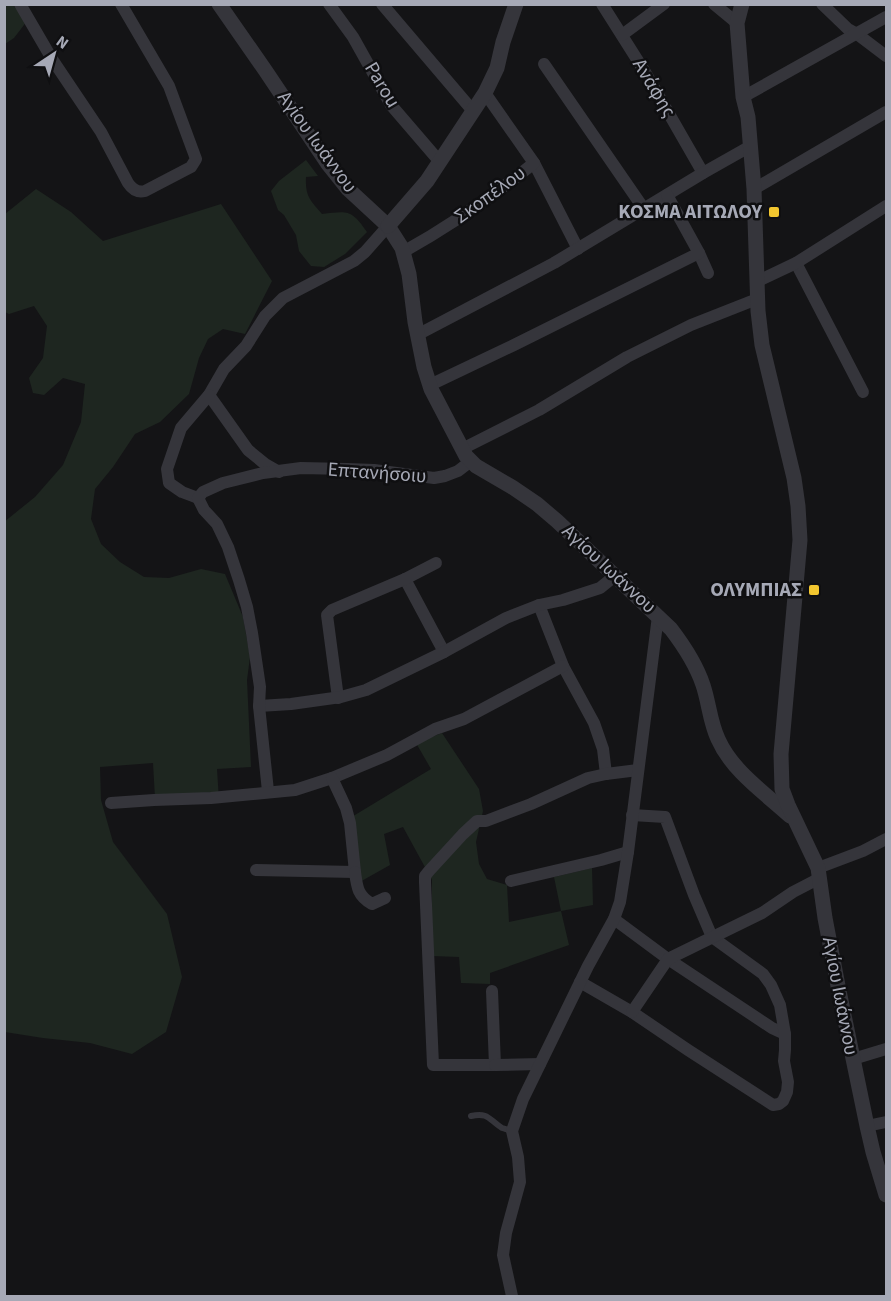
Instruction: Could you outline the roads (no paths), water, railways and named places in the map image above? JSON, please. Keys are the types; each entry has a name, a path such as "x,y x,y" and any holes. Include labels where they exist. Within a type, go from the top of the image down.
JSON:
{"street":[{"path":"20,4 52,59 101,132 128,183 134,190 140,192 191,167 196,159 169,86 122,4"},
{"name":"Αγίου Ιωάννου","path":"219,4 328,164 348,189 388,226 398,240 409,274 417,335 430,385 467,455 476,466 512,487 557,521 671,629 685,648 696,669 717,738 727,755 757,787 795,820 810,848 819,873 825,918 853,1059 873,1152 886,1195"},
{"name":"Parou","path":"329,4 353,37 391,105 440,162"},
{"path":"382,4 472,111"},
{"path":"268,791 259,706 260,687 252,633 239,580 228,547 217,524 204,510 198,498 182,492 169,483 167,470 181,428 209,395 224,369 246,346 265,316 283,298 354,261 365,252 427,181 485,93 497,68 516,4"},
{"name":"Ανάφης","path":"602,4 703,173"},
{"path":"622,36 664,4"},
{"path":"714,4 737,23"},
{"path":"742,4 737,23 754,189 757,300 762,345 785,436 799,517 800,540 781,754 783,789 795,820"},
{"path":"822,4 843,25 886,56"},
{"path":"743,97 886,17"},
{"path":"544,64 644,209"},
{"name":"Σκοπέλου","path":"403,252 431,237 495,194 534,163 485,93"},
{"path":"754,189 886,112"},
{"path":"417,335 578,249 749,147"},
{"path":"534,163 578,249"},
{"path":"667,195 708,273"},
{"path":"756,282 796,263 886,206"},
{"path":"430,385 699,253"},
{"path":"796,263 863,392"},
{"name":"Επτανήσοιυ","path":"198,498 203,492 223,483 263,473 301,468 374,470 434,478 445,476 458,471 467,455 638,352 691,325 757,300"},
{"path":"209,395 248,450 279,472"},
{"path":"338,698 327,615 332,610 405,579 436,563"},
{"path":"259,706 338,698 366,690 444,652 506,618 539,605 600,588 615,575"},
{"path":"405,579 444,652"},
{"path":"539,605 563,666 594,723 603,749 606,774"},
{"path":"512,1296 503,1255 506,1233 520,1182 518,1156 512,1131 523,1099 598,946 614,919 620,902 658,616"},
{"path":"111,803 211,798 295,790 332,778 387,755 435,729 464,719 563,666"},
{"path":"540,1064 434,1065 425,876 477,821 486,821 531,804 588,778 638,770"},
{"path":"332,778 346,808 350,823 357,888 364,899 372,904 386,898"},
{"path":"580,982 632,1011 773,1105 783,1101 788,1082 784,1061 785,1034 780,1005 771,985 763,974 712,937 665,817 632,815"},
{"path":"632,1011 668,959 762,914 819,873 886,839"},
{"path":"511,881 628,852"},
{"path":"256,870 355,872"},
{"path":"614,919 668,959 772,1028 785,1034"},
{"path":"492,991 495,1065"},
{"path":"853,1059 886,1049"},
{"path":"867,1126 886,1122"}],"lane":[{"path":"471,1116 478,1114 486,1116 502,1128 512,1131"}],"place":[{"name":"ΚΟΣΜΑ ΑΙΤΩΛΟΥ","path":"774,212"},
{"name":"ΟΛΥΜΠΙΑΣ","path":"814,590"}]}
